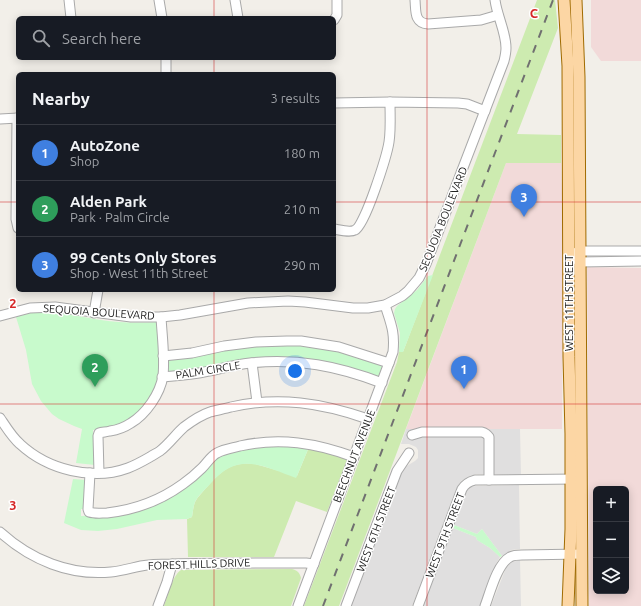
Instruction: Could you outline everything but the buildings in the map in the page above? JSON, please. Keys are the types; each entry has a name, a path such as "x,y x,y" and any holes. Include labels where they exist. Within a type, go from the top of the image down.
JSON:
{"main road":[{"name":"WEST 11TH STREET","path":"564,0 568,66 568,255 576,479"},
{"name":"WEST 11TH STREET","path":"576,0 579,77 580,257 576,554 582,606"},
{"name":"WEST 11TH STREET","path":"568,606 576,554"}],"street":[{"path":"69,0 71,16"},
{"path":"159,0 162,16"},
{"path":"235,0 238,16"},
{"path":"336,17 337,0"},
{"path":"415,0 418,20 422,24 481,20 498,15"},
{"name":"SEQUOIA BOULEVARD","path":"0,316 30,308 56,307 131,317 161,317 268,301 305,302 361,309 385,305 402,296 419,278 426,264 504,61 506,40 495,0"},
{"path":"166,60 166,72"},
{"path":"336,230 356,230 360,227 368,210 385,159 389,141 390,102"},
{"path":"336,103 458,103 467,104 485,111"},
{"path":"0,119 16,118"},
{"path":"580,257 641,251"},
{"path":"568,255 641,261"},
{"path":"94,313 98,292"},
{"name":"BEECHNUT AVENUE","path":"298,606 393,352 394,340 392,327 385,305"},
{"path":"161,317 163,356 162,377"},
{"path":"163,356 192,353 224,346 256,342 301,341 340,347 389,363"},
{"name":"PALM CIRCLE","path":"354,457 328,448 300,443 274,442 252,444 226,449 217,453 184,484 164,496 142,506 116,512 103,513 89,512 88,508 95,473 98,433 122,428 140,417 152,402 162,377 198,373 252,363 287,362 327,366 358,374 382,383"},
{"path":"252,363 257,402"},
{"path":"0,418 20,444 32,454 59,467 74,471 95,473 113,472 138,464 160,451 184,428 200,416 211,412 257,402 284,401 316,404 368,419"},
{"path":"412,435 422,432 485,432 488,434 488,480"},
{"name":"WEST 6TH STREET","path":"346,606 397,472 409,453"},
{"name":"WEST 9TH STREET","path":"418,606 465,485 470,481 475,480 576,479"},
{"name":"FOREST HILLS DRIVE","path":"0,532 13,544 31,555 52,564 73,570 88,572 109,572 155,564 306,562 314,564"},
{"path":"485,606 501,568 505,561 510,557 522,554 576,554"},
{"path":"158,606 172,564"}],"shaded area":[{"path":"591,0 641,0 641,61 601,61 591,47"},
{"path":"506,163 561,163 563,221 562,429 406,429"},
{"path":"587,267 641,268 641,606 589,606"},
{"path":"406,429 520,429 521,475 476,474 461,481 456,490 412,606 350,606 401,474 405,467 418,458 418,450 416,447 409,444 401,444"},
{"path":"519,485 520,549 511,550 502,556 482,529 477,534 454,525 467,491 470,487"},
{"path":"453,528 476,537 477,540 490,548 500,557 480,606 423,606"},
{"path":"520,560 521,606 491,606 506,568 512,562"}],"green space":[{"path":"537,0 555,0 558,28 517,134 561,135 561,163 506,163 339,606 304,606 397,362 399,352 403,352"},
{"path":"433,275 403,352 399,352 400,333 394,313 395,309 417,290 428,276"},
{"path":"42,312 115,322 158,322 160,349 159,376 151,397 139,412 123,423 103,429 93,430 95,465 76,463 82,429 59,419 52,414 41,401 32,384 26,350 16,317"},
{"path":"287,344 323,347 383,364 378,378 312,360 168,374 166,371 167,360 230,348"},
{"path":"262,445 309,447 296,478 262,466 241,464 231,467 221,473 200,494 196,499 192,517 187,519 157,520 117,529 98,531 81,530 64,523 73,479 86,480 84,509 81,509 81,516 103,516 127,513 201,473 222,454"},
{"path":"309,447 348,458 327,512 296,501 274,557 188,557 187,519 192,517 195,502 217,476 228,468 247,463 297,476"},
{"path":"454,525 477,534 482,529 502,556 500,557 490,548 477,540 476,537 453,528"},
{"path":"292,569 298,572 301,578 291,606 164,606 173,581 181,570"}],"railway":[{"path":"323,606 553,0"}],"place":[{"name":"99 Cents Only Stores","path":"524,217"},
{"name":"Alden Park","path":"95,387"},
{"name":"AutoZone","path":"464,389"}]}
